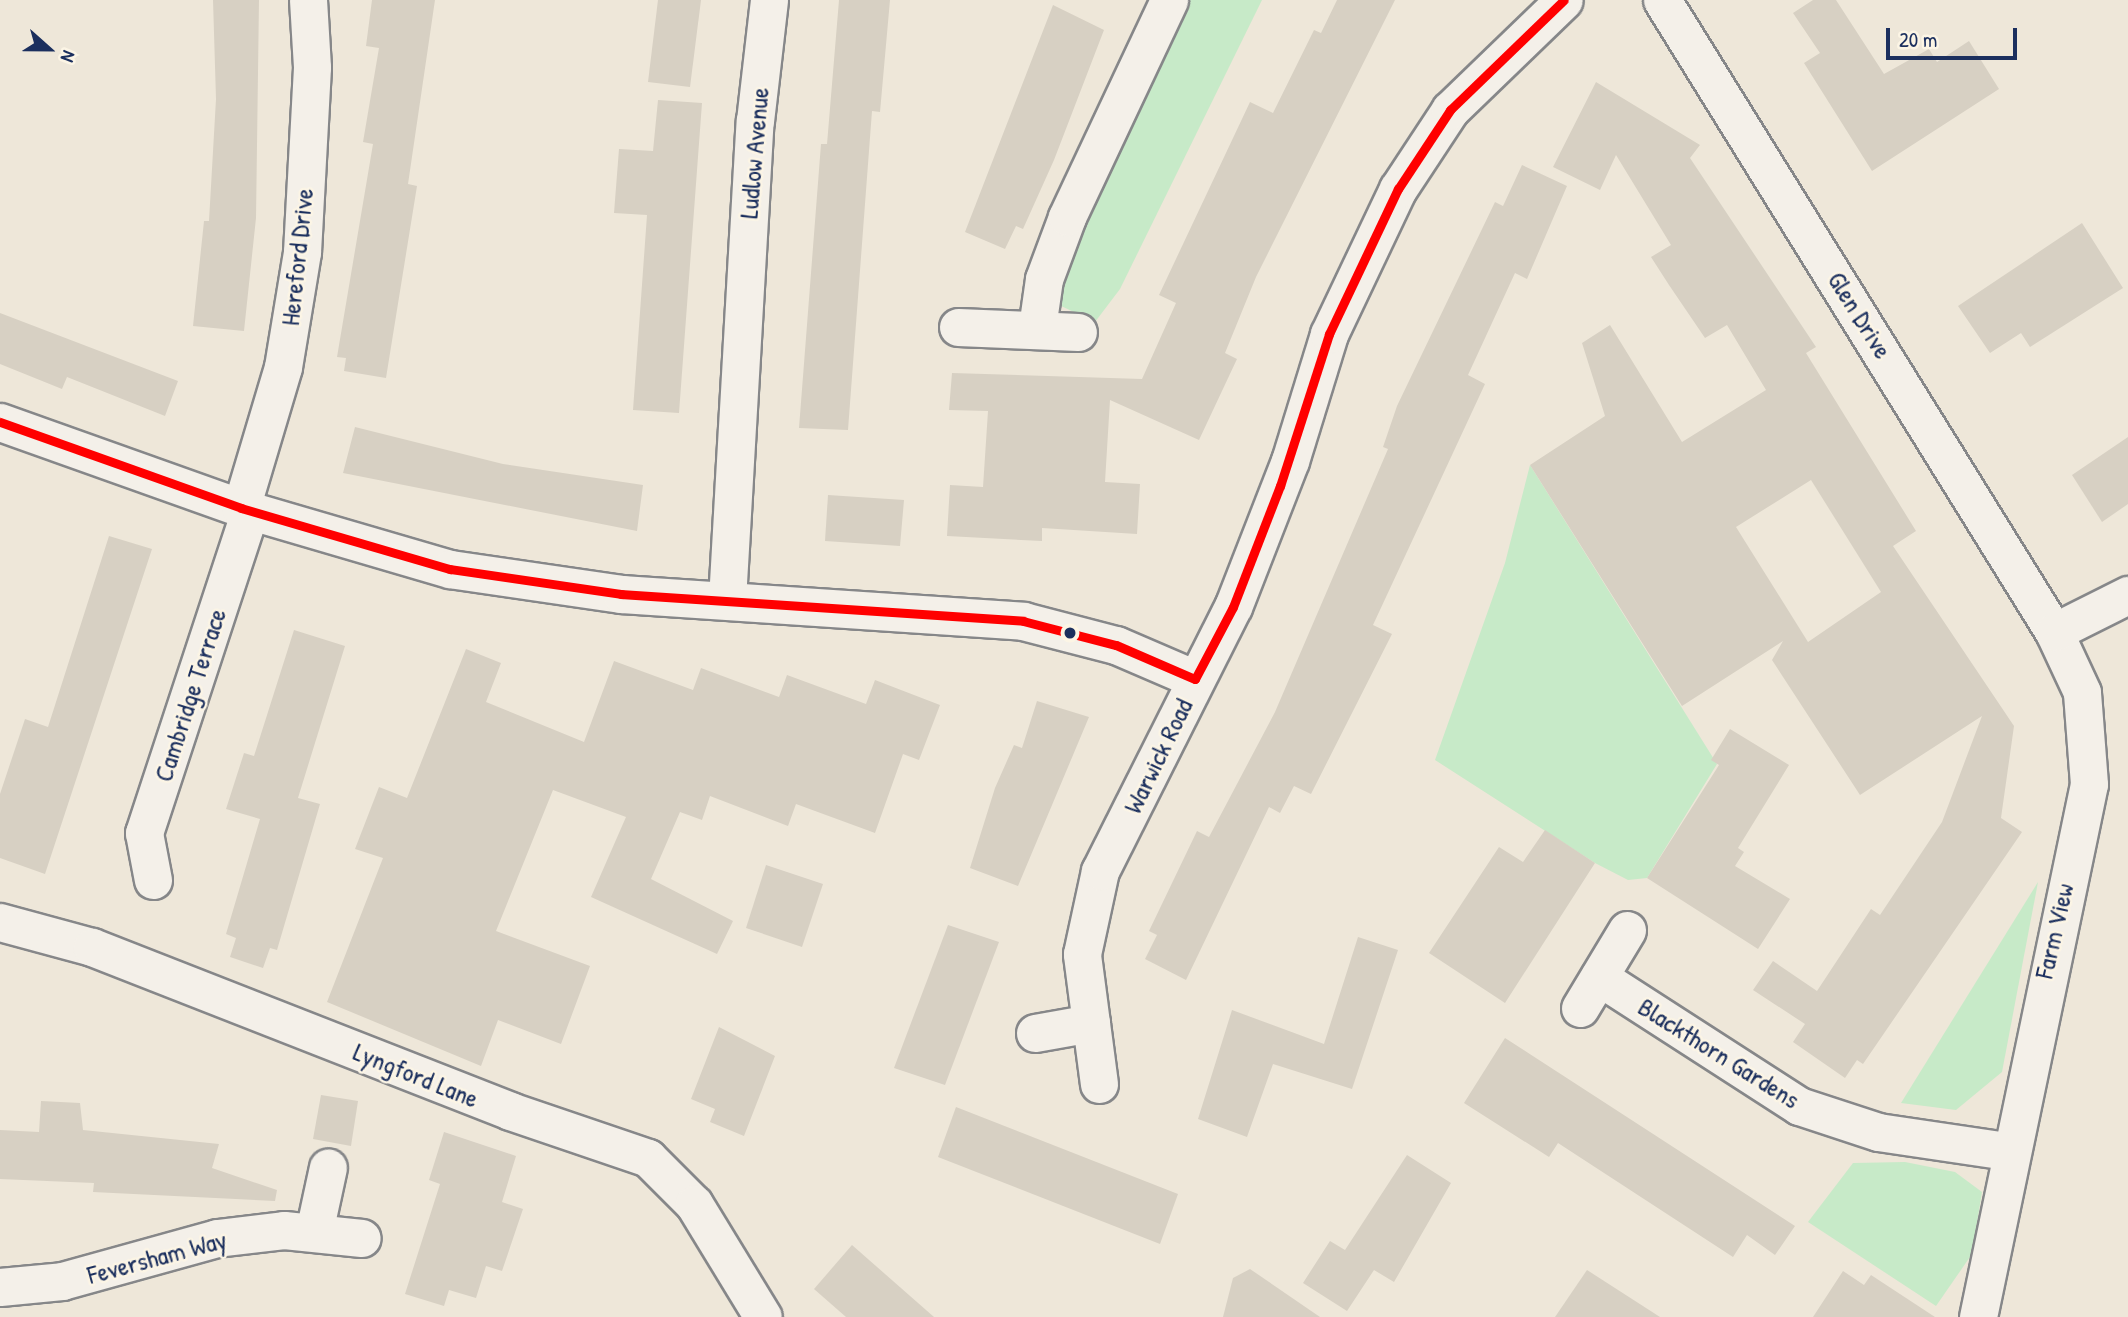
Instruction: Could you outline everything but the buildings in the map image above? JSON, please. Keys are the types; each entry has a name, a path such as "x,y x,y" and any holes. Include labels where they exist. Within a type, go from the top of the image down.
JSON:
{"street":[{"name":"Hereford Drive","path":"246,510 283,367 302,252 312,67 308,0"},
{"name":"Ludlow Avenue","path":"727,600 753,148 769,0"},
{"path":"1037,328 1044,279 1067,216 1168,0"},
{"name":"Warwick Road","path":"1099,1084 1082,954 1100,871 1233,607 1280,486 1329,334 1398,189 1450,110 1564,0"},
{"name":"Glen Drive","path":"1662,0 2054,632"},
{"path":"958,327 1077,331"},
{"path":"0,422 246,510 450,569 621,594 1023,621 1116,645 1195,679"},
{"name":"Cambridge Terrace","path":"153,880 144,833 246,510"},
{"path":"2054,632 2128,596"},
{"name":"Farm View","path":"1978,1317 2007,1151 2089,784 2082,692 2054,632"},
{"name":"Lyngford Lane","path":"0,922 92,947 510,1111 648,1158 694,1204 763,1317"},
{"path":"1580,1008 1627,930"},
{"name":"Blackthorn Gardens","path":"1600,977 1799,1106 1878,1132 2007,1151"},
{"path":"1035,1033 1091,1023"},
{"path":"314,1232 328,1167"},
{"name":"Feversham Way","path":"0,1287 62,1281 217,1238 314,1232 362,1238"}],"green space":[{"path":"1189,0 1262,0 1120,289 1095,322 1059,305 1067,255"},
{"path":"1530,465 1717,764 1647,878 1628,880 1595,863 1435,760 1505,563"},
{"path":"2038,882 2002,1072 1956,1110 1901,1103"},
{"path":"1905,1162 1955,1172 1982,1192 1972,1254 1936,1306 1808,1222 1853,1163"}],"transit line":[{"path":"0,422 241,508 450,569 621,594 1023,621 1116,645 1195,679 1233,607 1280,486 1329,334 1398,189 1450,110 1564,0"}]}
